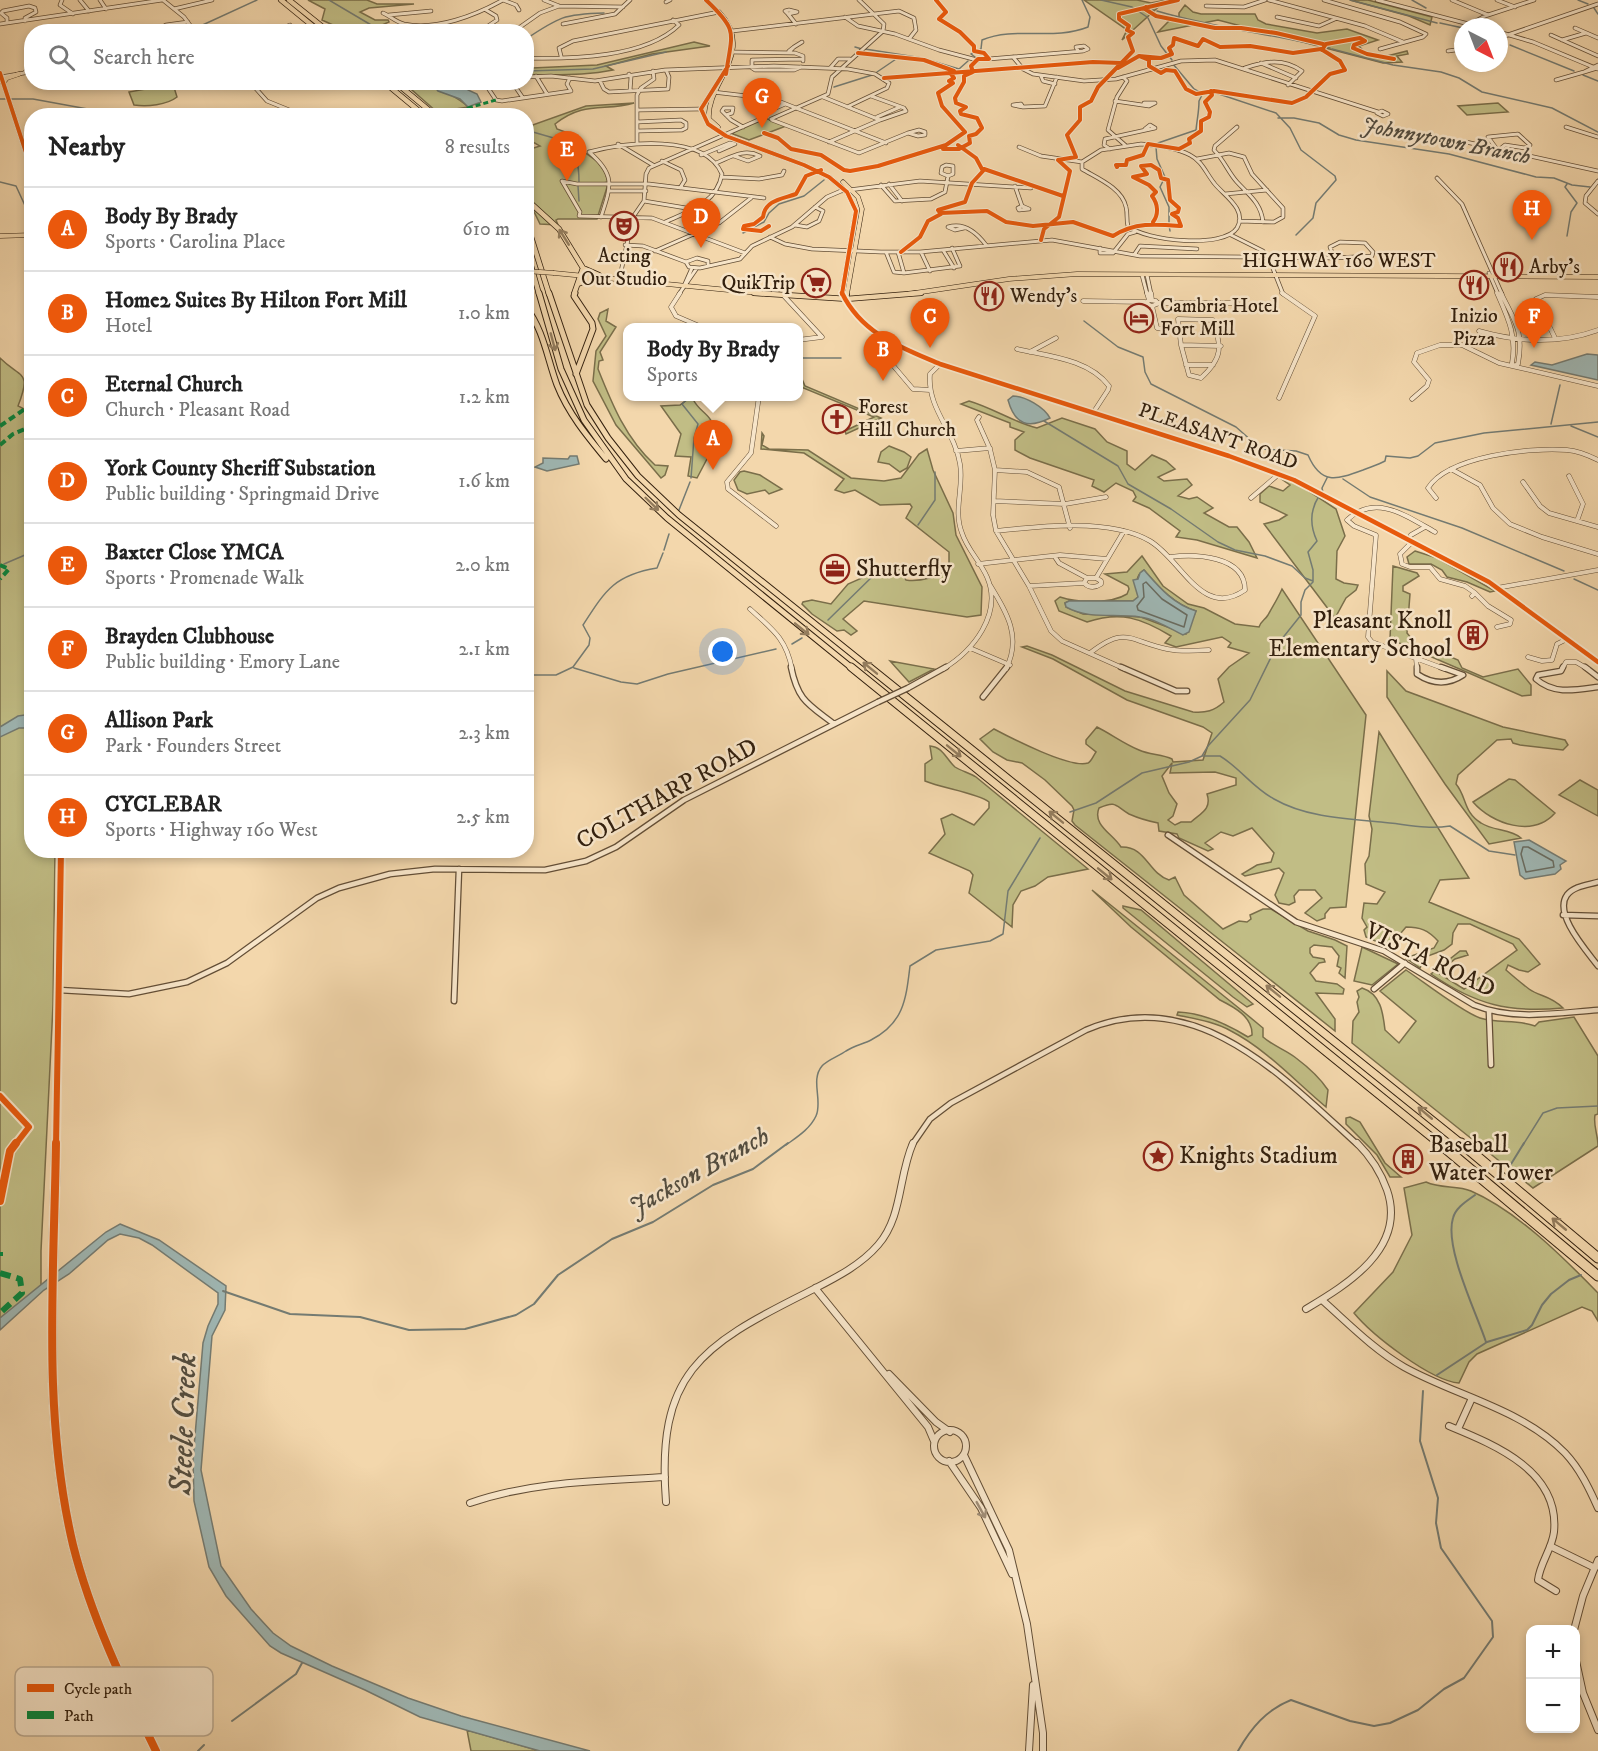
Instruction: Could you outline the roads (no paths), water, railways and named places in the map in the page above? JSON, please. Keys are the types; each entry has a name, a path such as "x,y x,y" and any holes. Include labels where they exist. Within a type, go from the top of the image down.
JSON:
{"highway":[{"path":"281,0 310,24"},
{"path":"289,0 319,24"},
{"path":"394,90 415,108"},
{"path":"405,90 426,108"},
{"path":"534,206 559,229 581,273 574,296 592,323 593,329 576,374"},
{"path":"534,245 588,405 608,438 638,476 679,515 1419,1108 1598,1258"},
{"path":"581,273 596,276"},
{"path":"534,276 559,363 570,392 584,420 620,471"},
{"path":"578,284 596,276"},
{"path":"534,319 539,326 557,384 569,410 608,461 667,518 1462,1162 1598,1276"}],"main road":[{"path":"706,0 728,21 732,31 731,52 724,79 708,107 708,115 716,126 727,134"},
{"path":"728,66 701,109 706,123 828,176 858,196 862,209 846,299"},
{"path":"3,83 6,79 19,74"},
{"path":"1,75 24,147"},
{"path":"846,299 842,289 855,211 850,190"},
{"path":"0,236 24,235"},
{"path":"534,270 581,273"},
{"name":"HIGHWAY 160 WEST","path":"596,276 784,296 846,299 879,299 1009,279 1063,275 1598,277"},
{"name":"HIGHWAY 160 WEST","path":"596,276 684,286"},
{"name":"PLEASANT ROAD","path":"846,299 846,304 871,329 912,352 940,364 1279,474 1320,493 1497,588 1598,662"},
{"path":"1396,534 1404,542 1405,548"},
{"path":"61,858 52,1387 57,1462 67,1519 102,1634 117,1667"},
{"path":"149,1736 156,1751"}],"street":[{"path":"62,0 60,5 73,14"},
{"path":"80,0 89,11"},
{"path":"100,0 106,9"},
{"path":"0,24 163,0 188,22"},
{"path":"174,9 212,0"},
{"path":"428,24 486,10 503,0 516,5 519,10"},
{"path":"544,0 559,6 623,7"},
{"path":"563,24 611,16 620,11 630,0"},
{"path":"666,2 670,0"},
{"path":"771,119 823,97 830,91 832,77 883,31 884,24 860,0"},
{"path":"1206,6 1247,7 1267,0 1370,28 1405,43"},
{"path":"1324,0 1400,22 1426,34 1405,43 1380,49"},
{"path":"1377,0 1454,20"},
{"path":"1452,0 1488,15"},
{"path":"1497,0 1515,7"},
{"path":"1482,18 1534,0"},
{"path":"1509,34 1598,4"},
{"path":"524,24 540,13 559,6"},
{"path":"7,23 7,18 1,13 3,11 24,7 36,8 36,12 25,21"},
{"path":"486,10 496,16 497,20 491,24"},
{"path":"389,15 431,11"},
{"path":"732,31 889,11 908,14 914,18 917,28 914,36 909,39"},
{"path":"561,56 559,48 564,44 718,12"},
{"path":"383,13 406,24"},
{"path":"788,14 796,24"},
{"path":"844,17 858,26 883,31 977,60 1078,51"},
{"path":"1277,17 1310,26 1327,24 1335,19"},
{"path":"534,58 596,57 659,42 668,38 678,28 679,25 672,20"},
{"path":"175,24 188,22"},
{"path":"1575,28 1598,38"},
{"path":"1562,40 1586,33"},
{"path":"1509,34 1597,67"},
{"path":"1551,35 1598,56"},
{"path":"791,50 802,42"},
{"path":"731,52 791,50 800,54 803,59 801,67"},
{"path":"1448,51 1454,50"},
{"path":"1013,57 1023,69 1041,76 1104,81 1171,62 1193,59 1227,62 1288,84 1348,99 1378,112"},
{"path":"753,66 754,59 803,59"},
{"path":"831,67 838,59 850,59"},
{"path":"1245,68 1274,60 1302,71 1288,84"},
{"path":"1261,63 1296,78"},
{"path":"536,76 600,81 652,71 728,66 753,66 756,70 831,67 862,71 886,79 889,83 887,88 847,106"},
{"path":"1556,80 1597,67"},
{"path":"600,81 609,92 668,89 669,77 666,70"},
{"path":"1,75 19,74 24,71"},
{"path":"638,91 654,80 652,71"},
{"path":"629,74 631,76 630,91"},
{"path":"536,76 547,94"},
{"path":"1041,76 1043,81 1055,84"},
{"path":"1023,107 1046,106 1057,77"},
{"path":"1123,77 1127,81 1115,101 1108,130 1125,145"},
{"path":"490,90 498,101 571,91 567,84 570,78"},
{"path":"257,90 267,101 284,108"},
{"path":"518,90 523,98"},
{"path":"637,142 638,91"},
{"path":"710,92 758,96 797,108 886,143"},
{"path":"823,97 878,118 888,119 906,111 870,96"},
{"path":"1115,101 1144,103"},
{"path":"765,117 762,114 785,104"},
{"path":"829,142 900,107"},
{"path":"638,110 701,109"},
{"path":"726,115 731,122 743,127"},
{"path":"620,277 625,245 633,217 644,201 646,172 653,165 765,117 856,153 867,152 908,133 919,130 926,133 918,136 908,133"},
{"path":"670,121 670,130"},
{"path":"637,122 686,123 685,129 637,131"},
{"path":"1237,127 1214,147 1235,180 1259,205 1263,222"},
{"path":"1566,128 1598,137"},
{"path":"1110,148 1104,144 1105,139 1145,129"},
{"path":"1518,134 1530,146 1524,148 1505,145 1498,148 1488,137 1518,134"},
{"path":"601,217 611,183 606,166 589,152 618,144 637,142 670,144 689,149 716,163 722,177 716,193 692,209 665,222"},
{"path":"701,155 730,142 735,144 719,151"},
{"path":"1466,142 1598,171"},
{"path":"618,144 653,165"},
{"path":"1019,147 1041,156 1082,162 1093,154 1125,145 1168,148 1197,159 1213,183 1234,203 1239,214 1236,231 1231,235 1213,240 1147,237 1135,232 1125,220 1124,201 1118,194 1082,169 1082,162"},
{"path":"714,149 733,157 750,161 760,156 748,151 733,157 716,163"},
{"path":"1197,159 1239,154 1244,157 1252,174 1283,208 1283,217 1274,222 1239,221"},
{"path":"662,161 681,170 685,180 680,188"},
{"path":"948,165 954,167 953,174 948,176 941,173 942,167 948,165"},
{"path":"722,177 765,179 782,175 784,171"},
{"path":"881,185 892,199 902,201 937,197 945,192 948,176"},
{"path":"1437,178 1462,204 1486,262 1514,337 1512,363 1514,366"},
{"path":"572,183 562,181 580,212 578,216 633,217 665,222 727,248 745,253"},
{"path":"1598,181 1586,196 1585,203 1598,214"},
{"path":"689,261 686,265 697,268 708,263 725,263 740,259 752,246 795,225 831,194 889,184 947,182 1031,188"},
{"path":"565,186 572,183 646,184 765,198"},
{"path":"889,184 902,201"},
{"path":"1015,186 1022,206"},
{"path":"1225,194 1267,190"},
{"path":"609,191 646,191"},
{"path":"655,251 734,213 752,198"},
{"path":"644,201 692,209"},
{"path":"795,225 810,226 820,220 823,211 815,207"},
{"path":"964,228 977,234 986,245"},
{"path":"1116,251 1128,234 1135,232"},
{"path":"1231,235 1258,248 1268,258 1285,296 1316,318 1279,398"},
{"path":"770,237 798,247 886,252 921,252 1052,240 1134,255 1268,258 1334,258 1365,258 1372,256 1373,252 1365,243 1340,242 1330,246 1334,258"},
{"path":"1134,255 1147,237"},
{"path":"1194,240 1199,257"},
{"path":"625,245 643,246 667,256 689,261 701,258 708,263"},
{"path":"1140,246 1197,249"},
{"path":"886,252 894,272 904,273 954,268 961,264 952,249"},
{"path":"943,250 954,268"},
{"path":"898,252 904,273"},
{"path":"921,252 930,271"},
{"path":"684,286 692,268"},
{"path":"694,323 676,316 671,308 697,268"},
{"path":"1142,275 1150,300"},
{"path":"1491,277 1516,323 1521,338 1518,364 1514,366"},
{"path":"1555,338 1536,300 1545,295 1598,297"},
{"path":"784,296 822,337 803,339"},
{"path":"1083,301 1145,302 1150,300 1158,303 1237,303"},
{"path":"1145,302 1152,306 1157,328 1181,332"},
{"path":"1152,306 1158,303"},
{"path":"1178,319 1212,320 1221,346 1213,365 1201,378 1189,375 1181,345 1181,332 1178,319"},
{"path":"1480,330 1496,336 1521,338 1578,338 1598,330"},
{"path":"1030,352 1056,338"},
{"path":"1412,399 1429,382 1414,362 1414,357 1417,353 1448,344 1465,345 1496,362 1598,386"},
{"path":"1181,345 1221,346"},
{"path":"1017,349 1080,364 1105,378 1109,386 1108,390 1093,413"},
{"path":"891,363 913,389 930,390 930,374 940,364"},
{"path":"1186,365 1213,365"},
{"name":"COLTHARP ROAD","path":"59,990 115,995 141,993 175,986 208,974 227,963 298,910 339,888 395,873 435,869 546,870 602,855 669,809 908,688 954,662 970,648 983,630 990,612 990,585 966,544 958,522 962,474 956,450 934,405 930,390"},
{"path":"758,401 751,453 748,460 731,473 727,482 728,489 776,526"},
{"path":"979,417 977,420 990,448 995,470 993,515 996,531 1029,586 1055,637 1176,691 1187,691"},
{"path":"956,450 990,448"},
{"path":"1436,498 1428,488 1429,482 1451,469 1490,456 1570,450 1598,460"},
{"path":"1451,469 1480,485 1493,508 1510,524 1542,537 1598,554"},
{"path":"995,470 1027,472 1055,484 1062,490 1070,528"},
{"path":"1251,498 1279,474"},
{"path":"1569,476 1584,505 1583,513 1577,521"},
{"path":"1524,482 1544,509 1598,527"},
{"path":"994,501 1065,504 1106,498"},
{"path":"1416,658 1417,674 1434,682 1459,678 1463,675 1372,642 1368,637 1376,536 1348,523 1349,517 1367,507 1378,507 1398,513 1435,532"},
{"path":"1411,535 1425,527"},
{"path":"996,531 1021,528 1124,531 1151,541 1170,557 1186,578 1210,596 1230,598 1245,590 1245,584 1239,573 1226,562 1195,554 1170,557"},
{"path":"1096,578 1124,531"},
{"path":"1412,542 1400,554 1402,564 1430,567 1440,579 1465,586 1488,606 1511,620 1509,624 1497,627"},
{"path":"1029,586 1084,583 1091,587 1101,583 1096,578 1088,578 1059,563 1055,557"},
{"path":"978,564 1012,558 1094,557 1107,560"},
{"path":"1497,588 1598,570"},
{"path":"1084,583 1088,578"},
{"name":"COLTHARP ROAD","path":"987,580 1004,606 1014,629 1015,643 1010,665"},
{"path":"750,609 782,638 789,654 795,687 802,699 834,724"},
{"path":"1089,653 1109,638 1122,635 1136,637 1170,649 1209,650"},
{"path":"1553,659 1557,644 1567,639"},
{"path":"970,648 1010,665 983,697"},
{"path":"1528,657 1542,661 1553,659 1564,664 1578,662 1598,677"},
{"path":"1564,664 1561,671 1538,675 1536,680 1541,685 1560,690 1598,687"},
{"name":"VISTA ROAD","path":"1168,835 1305,927 1376,948 1405,963 1464,1000 1489,1012 1524,1015 1598,1010"},
{"path":"454,1000 459,869"},
{"path":"1598,882 1584,885 1563,901 1563,915 1598,966"},
{"path":"1563,915 1598,916"},
{"path":"1374,989 1405,963"},
{"path":"1489,1012 1491,1065"},
{"path":"666,1502 665,1442 669,1412 681,1386 696,1363 733,1332 858,1264 885,1236 895,1213 908,1152 916,1135 937,1113 1085,1030 1113,1021 1147,1016 1197,1024 1215,1030 1238,1043 1277,1073 1364,1150 1375,1164 1384,1182 1391,1206 1386,1242 1365,1270 1306,1309"},
{"path":"815,1288 928,1426 936,1454 950,1461 981,1508 1017,1588"},
{"path":"1322,1300 1365,1339 1393,1359 1411,1370 1528,1423 1556,1444 1581,1471 1598,1508"},
{"path":"879,1366 900,1383 936,1422 950,1432 960,1435 966,1442 964,1455 1009,1550 1027,1624 1043,1733 1043,1751"},
{"path":"1458,1430 1472,1398"},
{"path":"1449,1426 1507,1452 1537,1478 1553,1508 1555,1523 1538,1580 1556,1591"},
{"path":"934,1441 940,1434 950,1432"},
{"path":"950,1461 960,1459 964,1455"},
{"path":"470,1503 492,1494 557,1484 665,1477"},
{"path":"1550,1546 1595,1568"},
{"path":"1575,1625 1583,1596 1598,1560"},
{"path":"1029,1751 1034,1677"},
{"path":"1580,1679 1598,1730"}],"water":[{"path":"468,90 477,94 481,102 468,107 460,99 438,91"},
{"path":"1587,354 1598,355 1598,380 1531,365 1535,362 1552,365"},
{"path":"1013,396 1034,403 1050,418 1029,424 1019,420 1014,415 1008,400"},
{"path":"570,456 577,456 579,464 547,471 535,467 543,463 543,458 568,459"},
{"path":"1144,570 1173,599 1196,611 1189,632 1183,635 1146,618 1093,615 1066,607 1065,603 1069,601 1133,601 1138,597 1133,580 1138,579"},
{"path":"24,715 24,728 0,737 0,727 18,716"},
{"path":"1529,840 1566,861 1560,865 1561,869 1555,874 1525,879 1520,875 1514,842"},
{"path":"120,1224 159,1240 226,1286 225,1310 212,1336 201,1470 221,1566 251,1609 273,1633 291,1646 408,1698 461,1716 590,1751 540,1751 420,1717 270,1646 226,1596 209,1567 194,1501 193,1459 203,1343 218,1304 218,1293 152,1245 139,1238 120,1234 108,1240 69,1274 44,1290 0,1330 0,1318 106,1232"}],"waterway":[{"path":"205,24 257,0"},
{"path":"329,0 370,24"},
{"path":"975,57 971,54 981,49 982,40 995,36 1021,33 1061,33 1088,27 1090,17 1082,0"},
{"name":"Johnnytown Branch","path":"1101,0 1132,7 1147,17"},
{"path":"1350,0 1437,23"},
{"path":"1412,0 1426,8"},
{"path":"1578,0 1588,4"},
{"path":"1594,8 1598,14"},
{"path":"1147,10 1154,10"},
{"path":"1157,11 1330,48"},
{"path":"534,34 562,18 580,14 604,13"},
{"name":"Johnnytown Branch","path":"1148,18 1161,46 1172,60"},
{"path":"1440,23 1454,26"},
{"path":"1510,45 1574,71"},
{"path":"855,47 862,49"},
{"path":"865,49 922,58 959,69 968,61"},
{"path":"1332,49 1393,65 1441,72 1459,78 1482,92 1552,108 1598,132"},
{"path":"534,71 593,69 666,52"},
{"path":"877,72 902,55"},
{"name":"Johnnytown Branch","path":"1173,64 1194,89 1203,94 1213,92 1276,113 1281,118"},
{"path":"834,87 872,75"},
{"path":"1583,75 1598,81"},
{"path":"1158,143 1196,130 1199,101 1202,95"},
{"path":"0,99 6,99"},
{"path":"11,99 33,99 82,108"},
{"name":"Johnnytown Branch","path":"1281,118 1319,123 1339,135 1356,140 1449,154 1536,177 1554,178 1572,185 1590,187"},
{"path":"1281,118 1290,128 1301,150 1335,176 1336,180 1316,203 1313,218 1296,235"},
{"path":"534,132 564,141 572,149 576,159 579,182"},
{"path":"1156,147 1157,159 1165,177 1160,187 1169,207 1169,223"},
{"path":"743,233 764,222 769,213 779,204 804,196 824,180"},
{"path":"0,182 16,186 24,203"},
{"path":"1567,184 1565,187 1577,203 1571,212 1567,236"},
{"path":"578,186 579,201"},
{"path":"1169,225 1170,231"},
{"path":"1084,321 1118,347 1143,357 1145,372 1151,384 1236,427 1261,449 1296,451 1308,455 1318,471 1330,478 1345,476 1377,465 1385,461 1386,456 1410,458 1418,456 1435,443 1484,433 1598,422"},
{"path":"803,358 841,358"},
{"path":"1551,424 1560,385"},
{"path":"685,401 682,404 698,424 694,438 691,478"},
{"path":"1044,421 1118,466 1128,484 1171,509 1218,542 1235,550 1265,556 1292,566 1305,578 1313,581"},
{"path":"1571,426 1598,437"},
{"path":"918,525 935,500 935,472"},
{"name":"Jackson Branch","path":"1323,493 1322,488 1327,478"},
{"path":"1343,479 1370,497 1462,528 1564,571"},
{"path":"679,510 690,482"},
{"name":"Jackson Branch","path":"1313,581 1313,570 1308,552 1317,541 1312,518 1319,496"},
{"path":"664,550 669,534"},
{"path":"534,675 556,675 573,667 589,645 590,638 583,625 605,594 620,580 657,568 663,553"},
{"path":"4,564 24,555"},
{"path":"828,620 877,572"},
{"path":"1574,579 1598,590"},
{"name":"Jackson Branch","path":"1202,756 1208,746 1250,700 1277,645 1301,615 1301,602 1305,590 1313,581"},
{"path":"792,644 802,638"},
{"path":"574,668 621,682 637,684 668,674 776,649"},
{"name":"Jackson Branch","path":"1070,812 1096,803 1142,773 1189,762 1202,756"},
{"path":"1202,756 1220,756 1266,794 1299,810 1354,820 1424,827 1450,826 1489,851 1515,855"},
{"name":"Jackson Branch","path":"786,1145 807,1129 816,1116 818,1110 817,1078 822,1066 849,1049 882,1033 897,1018 905,999 910,966 936,950 990,941 1003,934 1008,891 1040,838"},
{"path":"1523,1145 1543,1113 1557,1108 1598,1106"},
{"name":"Jackson Branch","path":"223,1291 290,1314 360,1317 409,1330 465,1329 516,1315 534,1304 558,1275 612,1239 653,1222 713,1185 753,1169 788,1143"},
{"path":"1508,1169 1524,1143"},
{"path":"1475,1195 1457,1211 1451,1230 1457,1262 1486,1342"},
{"path":"1437,1375 1487,1342 1527,1330 1551,1294 1569,1280 1581,1275"},
{"path":"1238,1751 1248,1735 1267,1714 1291,1700 1350,1721 1374,1726 1390,1723 1418,1710 1444,1689 1464,1678 1493,1637 1492,1621 1441,1548 1436,1523 1438,1498 1420,1441 1423,1391"},
{"path":"232,1721 296,1674 302,1663"},
{"path":"198,1751 204,1745"}],"place":[{"name":"Allison Park","path":"762,128"},
{"name":"Baxter Close YMCA","path":"567,181"},
{"name":"Acting Out Studio","path":"624,226"},
{"name":"CYCLEBAR","path":"1532,240"},
{"name":"York County Sheriff Substation","path":"701,248"},
{"name":"Arby's","path":"1508,267"},
{"name":"QuikTrip","path":"816,283"},
{"name":"Inizio Pizza","path":"1474,285"},
{"name":"Wendy's","path":"989,296"},
{"name":"Cambria Hotel Fort Mill","path":"1139,318"},
{"name":"Eternal Church","path":"930,348"},
{"name":"Brayden Clubhouse","path":"1534,348"},
{"name":"Home2 Suites By Hilton Fort Mill","path":"883,381"},
{"name":"Forest Hill Church","path":"837,419"},
{"name":"Body By Brady","path":"713,470"},
{"name":"Shutterfly","path":"835,569"},
{"name":"Pleasant Knoll Elementary School","path":"1473,635"},
{"name":"Knights Stadium","path":"1158,1156"},
{"name":"Baseball Water Tower","path":"1408,1159"}],"water label":[{"name":"Steele Creek","path":"184,1424"}]}
